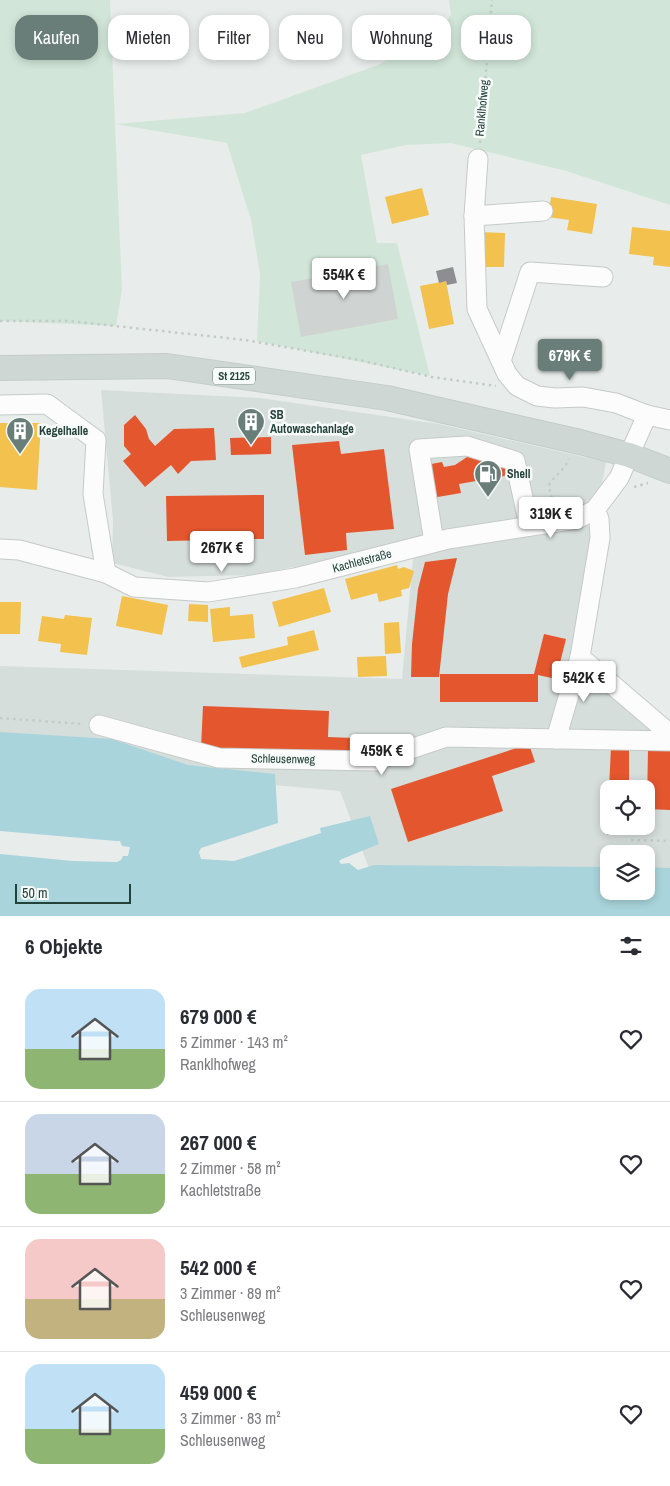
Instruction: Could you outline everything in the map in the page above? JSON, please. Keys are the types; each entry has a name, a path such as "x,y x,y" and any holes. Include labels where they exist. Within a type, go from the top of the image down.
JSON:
{"main road":[{"name":"St 2125","path":"0,368 167,366 387,398 629,455 661,477"}],"street":[{"path":"478,159 474,216 477,309 507,374 517,386 537,396 555,398 583,397 616,403 647,415 670,420"},
{"path":"474,216 543,211"},
{"path":"501,360 530,272 603,278"},
{"path":"0,405 47,404 96,440 94,494 106,573"},
{"path":"556,739 580,657 600,538 599,519 595,510 619,478 647,415"},
{"path":"434,542 419,449 467,446 515,461 529,525"},
{"name":"Kachletstraße","path":"0,549 19,550 106,573 134,587 208,592 295,578 434,542 577,518 595,510"},
{"path":"580,657 670,734"},
{"name":"Schleusenweg","path":"99,725 219,758 374,761 446,737 670,741"}],"path":[{"name":"Ranklhofweg","path":"478,159 492,0"},
{"path":"0,321 69,321 245,340 359,360 432,377 492,386 502,386 511,379"},
{"path":"564,506 551,496 549,485 555,475 564,468 570,456"},
{"path":"630,488 661,477"},
{"path":"0,718 99,725"},
{"path":"632,840 670,841"}],"shaded area":[{"path":"101,390 260,398 439,424 606,462 570,657 670,725 670,887 655,886 655,845 600,845 600,885 373,879 340,791 208,779 0,741 0,666 402,679 413,559 412,543 254,575 168,577 112,563 113,521"}],"green space":[{"path":"0,0 110,0 108,60 112,60 122,290 116,326 0,321"},
{"path":"449,0 670,0 670,205 566,171 451,143 406,145 361,155 377,243 397,243 430,376 257,341 260,274 251,220 227,143 115,124 245,113 387,60 451,60"}],"water":[{"path":"0,732 112,739 188,765 275,774 278,823 201,848 199,852 201,859 234,861 321,833 320,828 370,816 379,844 342,859 339,861 341,864 349,863 358,870 374,865 600,867 600,900 655,900 655,867 670,868 670,916 0,916 0,854 73,861 117,862 123,856 128,856 130,847 122,846 120,841 0,831"}],"building: Wohnen":[{"path":"422,188 429,215 392,224 385,197"},
{"path":"551,197 597,204 592,234 567,230 569,220 548,217"},
{"path":"632,227 670,231 670,267 653,265 654,257 629,254"},
{"path":"478,232 505,233 504,267 477,267"},
{"path":"446,281 454,324 429,329 420,286"},
{"name":"Kegelhalle","path":"0,423 41,423 37,490 0,487"},
{"path":"397,565 398,569 404,567 414,571 409,588 401,590 402,596 379,602 377,593 351,600 345,579"},
{"path":"324,588 331,612 279,627 272,602"},
{"path":"122,596 168,605 162,635 116,626"},
{"path":"0,602 21,602 20,634 0,634"},
{"path":"189,604 208,605 208,622 188,621"},
{"path":"230,607 230,616 253,614 255,638 213,642 210,609"},
{"path":"65,615 92,618 87,655 60,652 61,644 38,641 42,616 64,619"},
{"path":"399,622 401,653 385,654 384,623"},
{"path":"314,630 319,650 242,668 239,657 288,645 287,637"},
{"path":"386,656 387,676 358,677 357,657"}],"building: Handel":[{"path":"135,415 146,429 149,439 155,446 174,429 214,428 216,460 191,461 178,474 171,465 145,487 123,461 131,454 124,446 124,425"},
{"name":"SB Autowaschanlage","path":"271,437 271,454 231,455 230,438"},
{"path":"339,441 341,454 384,449 394,529 346,533 347,550 305,555 292,445"},
{"path":"473,453 506,464 510,475 459,484 461,493 432,498 426,465 442,462 444,467 455,465"},
{"path":"264,495 264,539 242,539 242,546 216,546 216,540 167,541 166,496"},
{"path":"457,558 448,594 439,677 411,677 412,644 418,589 425,562"},
{"path":"544,634 566,639 556,679 538,675 538,702 440,702 440,674 534,674"},
{"path":"203,706 329,711 328,737 353,738 352,755 201,748"},
{"path":"529,744 535,762 492,776 503,811 408,842 391,789"},
{"path":"611,747 629,748 629,780 609,780"},
{"path":"648,748 670,748 670,810 655,809 655,780 647,780"}],"building: Industrie":[{"path":"453,267 457,283 447,285 446,281 439,283 436,271"}],"building: Sonstige":[{"path":"388,264 398,319 301,337 291,282"}],"place":[{"name":"SB Autowaschanlage","path":"251,446"},
{"name":"Kegelhalle","path":"20,455"},
{"name":"Shell","path":"488,498"}]}
